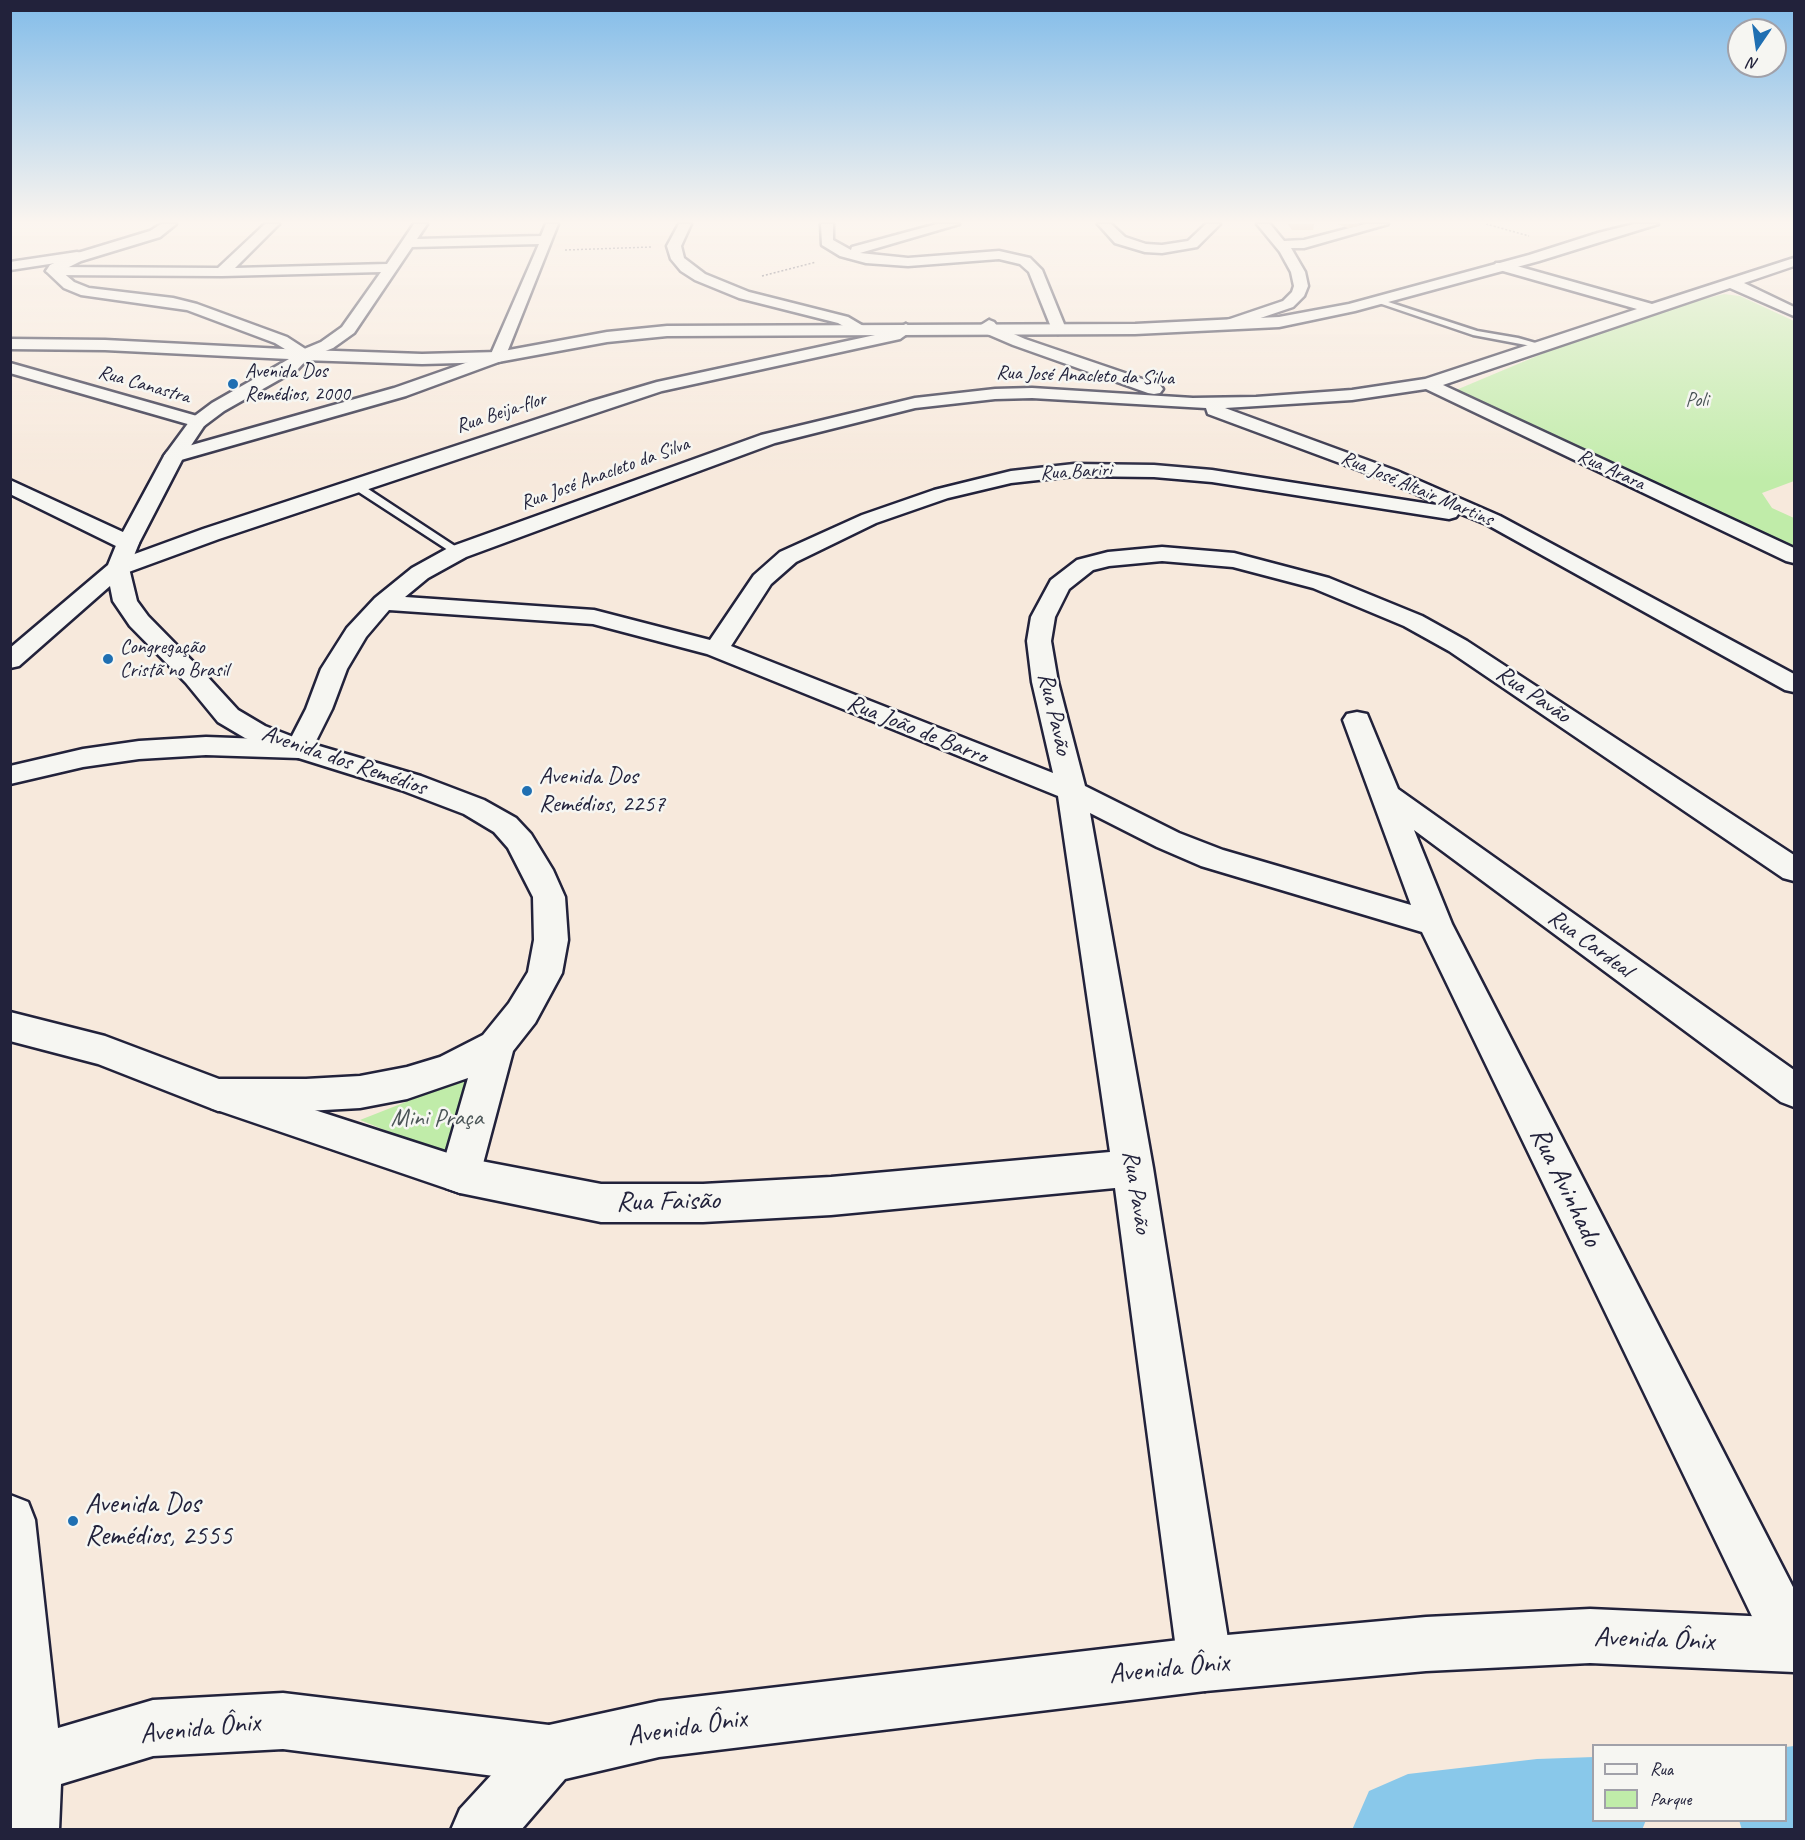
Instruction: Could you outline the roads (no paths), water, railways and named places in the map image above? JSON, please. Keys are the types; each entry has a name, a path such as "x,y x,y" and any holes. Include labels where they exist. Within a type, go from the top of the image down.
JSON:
{"street":[{"path":"200,310 280,340 296,348 303,355"},
{"path":"10,661 118,568 128,543 174,456 198,422 218,407 292,365 303,355 327,345 348,330 362,310"},
{"path":"174,456 400,392 498,357 518,310"},
{"path":"801,310 843,320 861,330"},
{"path":"1050,310 1057,327"},
{"path":"1229,324 1271,310"},
{"path":"1016,332 1057,327 1135,329 1149,326 1295,320 1338,310"},
{"name":"Rua José Anacleto da Silva","path":"299,749 319,709 334,669 356,633 383,603 420,573 458,552 768,439 915,404 971,396 1032,393 1193,403 1256,402 1352,395 1428,384 1649,310"},
{"name":"Rua José Altair Martins","path":"498,357 607,337 667,331 990,328 1016,332 1193,403 1379,471 1492,520 1794,684"},
{"name":"Rua Beija-flor","path":"118,568 355,485 657,387 894,336 906,329"},
{"path":"10,344 422,359 498,357"},
{"path":"10,354 45,345"},
{"name":"Rua Canastra","path":"10,368 198,422"},
{"name":"Rua Arara","path":"1428,384 1794,556"},
{"name":"Rua Bariri","path":"716,650 762,580 788,557 870,519 941,494 1011,477 1074,470 1154,471 1212,476 1492,520"},
{"path":"10,486 128,543"},
{"name":"Rua Pavão","path":"1205,1664 1133,1168 1072,791 1045,682 1039,641 1043,617 1059,585 1085,565 1134,555 1194,555 1258,565 1321,583 1413,621 1497,671 1794,870"},
{"name":"Avenida dos Remédios","path":"10,1026 105,1051 218,1095 306,1095 360,1092 406,1083 451,1069 496,1046 522,1013 545,973 551,940 549,897 520,841 505,825 474,807 411,783 299,749 255,732 228,716 195,678 139,621 114,611 125,601 118,568"},
{"name":"Rua João de Barro","path":"383,603 594,617 716,650 1072,791 1168,840 1212,858 1435,924"},
{"path":"54,622 114,611"},
{"name":"Rua Avinhado","path":"1357,720 1388,796 1435,924 1794,1645"},
{"path":"10,775 83,758 139,750 206,746 299,749"},
{"name":"Rua Cardeal","path":"1388,796 1794,1090"},
{"path":"460,1175 496,1046"},
{"name":"Rua Faisão","path":"218,1095 460,1175 601,1203 703,1203 831,1196 1133,1168"},
{"path":"10,1520 33,1764 29,1830"},
{"name":"Avenida Ônix","path":"33,1764 153,1728 283,1721 549,1754 658,1729 1205,1664 1426,1644 1590,1636 1794,1645"},
{"path":"481,1830 549,1754"},
{"path":"10,1825 33,1764"}],"lane":[{"path":"1408,310 1476,333 1542,346"},
{"path":"355,485 458,552"}],"waterway":[{"path":"1787,1802 1794,1801"},
{"path":"1408,1830 1537,1814 1592,1812"}],"place":[{"name":"Avenida Dos Remédios, 2000","path":"233,384"},
{"name":"Congregação Cristã no Brasil","path":"108,659"},
{"name":"Avenida Dos Remédios, 2257","path":"527,791"},
{"name":"Avenida Dos Remédios, 2555","path":"73,1521"}],"park label":[{"name":"Poli","path":"1697,401"},
{"name":"Mini Praça","path":"437,1119"}]}
